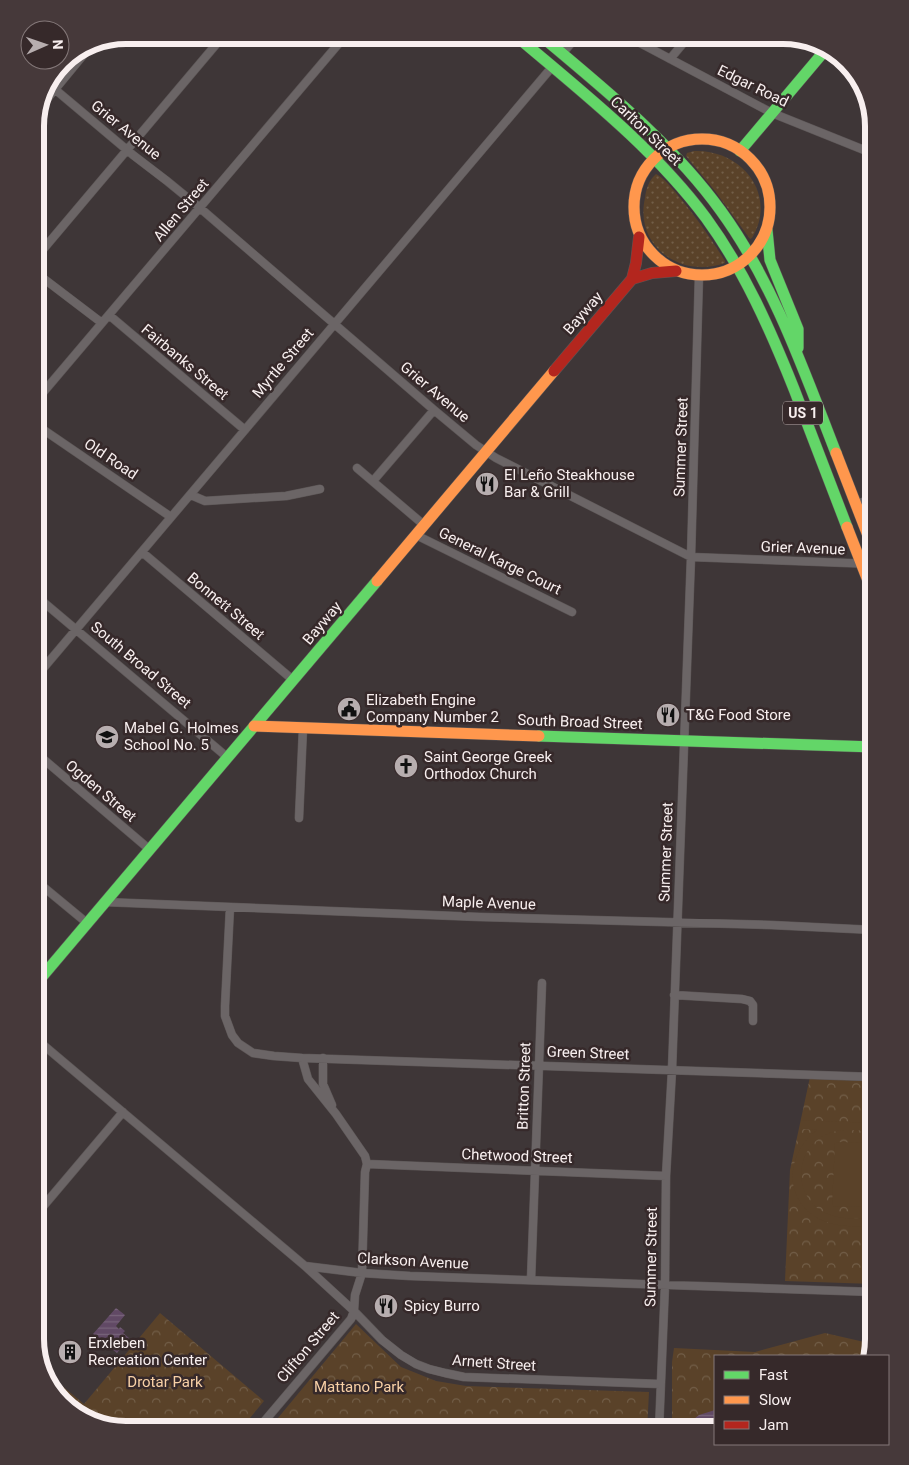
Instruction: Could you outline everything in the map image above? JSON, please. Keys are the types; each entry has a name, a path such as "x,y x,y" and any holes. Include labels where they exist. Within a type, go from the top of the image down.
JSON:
{"main road":[{"name":"Carlton Street","path":"525,44 614,119 655,158 705,217 737,266"},
{"name":"Carlton Street","path":"550,44 623,106 668,148 716,204 750,256"},
{"path":"740,151 822,54"},
{"path":"677,271 656,259 639,237 634,216 635,198 642,175 655,158 679,141 708,138 727,142 750,160 758,170 767,188 770,201 767,230 770,260 798,329 798,355"},
{"path":"632,279 652,273 677,271 699,275 718,273 737,266 750,256 761,243 767,230"},
{"name":"Bayway","path":"44,974 632,279 639,237"},
{"name":"US 1","path":"750,256 770,292 798,355 865,528"},
{"name":"US 1","path":"737,266 756,301 787,372 865,574"},
{"name":"South Broad Street","path":"254,726 865,747"}],"street":[{"path":"44,248 216,44"},
{"name":"Allen Street","path":"44,391 338,44"},
{"path":"562,54 570,44"},
{"name":"Edgar Road","path":"641,44 772,113 865,150"},
{"path":"670,59 682,44"},
{"path":"54,87 79,58"},
{"name":"Myrtle Street","path":"44,667 552,67"},
{"name":"Grier Avenue","path":"53,88 200,208 334,325 486,452 691,557 865,564"},
{"name":"Summer Street","path":"659,1421 665,1285 666,1176 672,1070 691,557 699,275"},
{"path":"44,279 102,323"},
{"name":"Fairbanks Street","path":"109,315 245,430"},
{"path":"373,481 434,410"},
{"name":"Old Road","path":"44,430 172,517"},
{"path":"357,468 424,525"},
{"path":"191,495 205,501 286,496 320,489"},
{"path":"856,505 865,501"},
{"name":"General Karge Court","path":"416,535 572,612"},
{"name":"Bonnett Street","path":"142,552 293,680"},
{"name":"South Broad Street","path":"44,603 227,757"},
{"path":"299,818 303,728"},
{"name":"Ogden Street","path":"44,760 149,850"},
{"path":"44,887 87,923"},
{"name":"Maple Avenue","path":"104,902 865,930"},
{"name":"Green Street","path":"230,908 225,1016 232,1035 253,1053 302,1058 865,1077"},
{"name":"Britton Street","path":"532,1280 542,983"},
{"path":"674,995 750,1001 753,1005 753,1022"},
{"path":"44,1046 304,1266"},
{"path":"302,1058 308,1079 336,1114 365,1156 367,1164"},
{"path":"323,1058 323,1084 336,1114"},
{"path":"44,1205 123,1112"},
{"name":"Chetwood Street","path":"367,1164 666,1176"},
{"name":"Clifton Street","path":"264,1421 351,1319 354,1311 355,1295 362,1273 365,1172 367,1164"},
{"name":"Clarkson Avenue","path":"304,1266 362,1273 865,1292"},
{"name":"Arnett Street","path":"304,1266 354,1311 382,1340 416,1364 464,1377 660,1384"}],"green space":[{"path":"694,151 711,152 727,158 740,166 751,178 758,191 761,206 759,222 752,238 750,239 715,191 686,156 687,153"},
{"path":"656,174 667,182 689,209 714,243 725,263 708,267 692,266 677,262 664,255 654,244 647,231 643,215 647,188 651,179"},
{"path":"810,1077 865,1079 865,1284 785,1281 790,1170"},
{"path":"801,1120 865,1123 865,1131 837,1131 825,1135 814,1142 802,1164 801,1176 803,1188 817,1208 839,1217 865,1218 865,1226 836,1225 824,1221 811,1213 801,1203 795,1191 794,1165 798,1152 806,1140 817,1130 801,1129"},
{"path":"835,1142 865,1143 865,1207 832,1206"},
{"name":"Drotar Park","path":"160,1313 264,1401 247,1421 110,1420 99,1417 80,1407 64,1393 55,1380 84,1404"},
{"name":"Mattano Park","path":"356,1324 401,1367 436,1381 466,1386 649,1392 647,1421 275,1421"},
{"path":"825,1333 865,1342 864,1355 714,1355 714,1421 672,1421 672,1362 674,1348 755,1352"}],"shaded area":[{"path":"116,1308 125,1315 116,1326 125,1331 123,1333 129,1338 117,1353 93,1334"},
{"path":"714,1410 714,1421 691,1421 699,1415"},
{"path":"511,1418 552,1421 488,1421"}],"traffic: fast":[{"path":"526,44 591,99 640,144 685,192 720,238 755,300 775,344 847,527"},
{"path":"551,44 612,96 659,140 702,186 721,211 740,239 772,298 800,360 836,453"},
{"path":"740,151 822,54"},
{"path":"767,230 770,260 798,329 798,348"},
{"path":"44,974 377,581"},
{"path":"539,736 865,747"}],"traffic: slow":[{"path":"702,139 728,144 740,150 750,159 759,169 765,181 770,207 765,233 759,245 750,255 740,264 728,270 702,275 676,270 664,264 654,255 645,245 639,233 634,207 639,181 645,169 654,159 664,150 676,144 702,139"},
{"path":"377,581 554,371"},
{"path":"836,453 865,528"},
{"path":"847,527 865,573"},
{"path":"254,726 539,736"}],"traffic: jam":[{"path":"554,371 632,279 639,237"},
{"path":"632,279 652,273 676,271"}],"place":[{"name":"El Leño Steakhouse Bar & Grill","path":"487,484"},
{"name":"Elizabeth Engine Company Number 2","path":"349,709"},
{"name":"T&G Food Store","path":"668,715"},
{"name":"Mabel G. Holmes School No. 5","path":"107,737"},
{"name":"Saint George Greek Orthodox Church","path":"406,766"},
{"name":"Spicy Burro","path":"386,1306"},
{"name":"Erxleben Recreation Center","path":"70,1352"}]}
